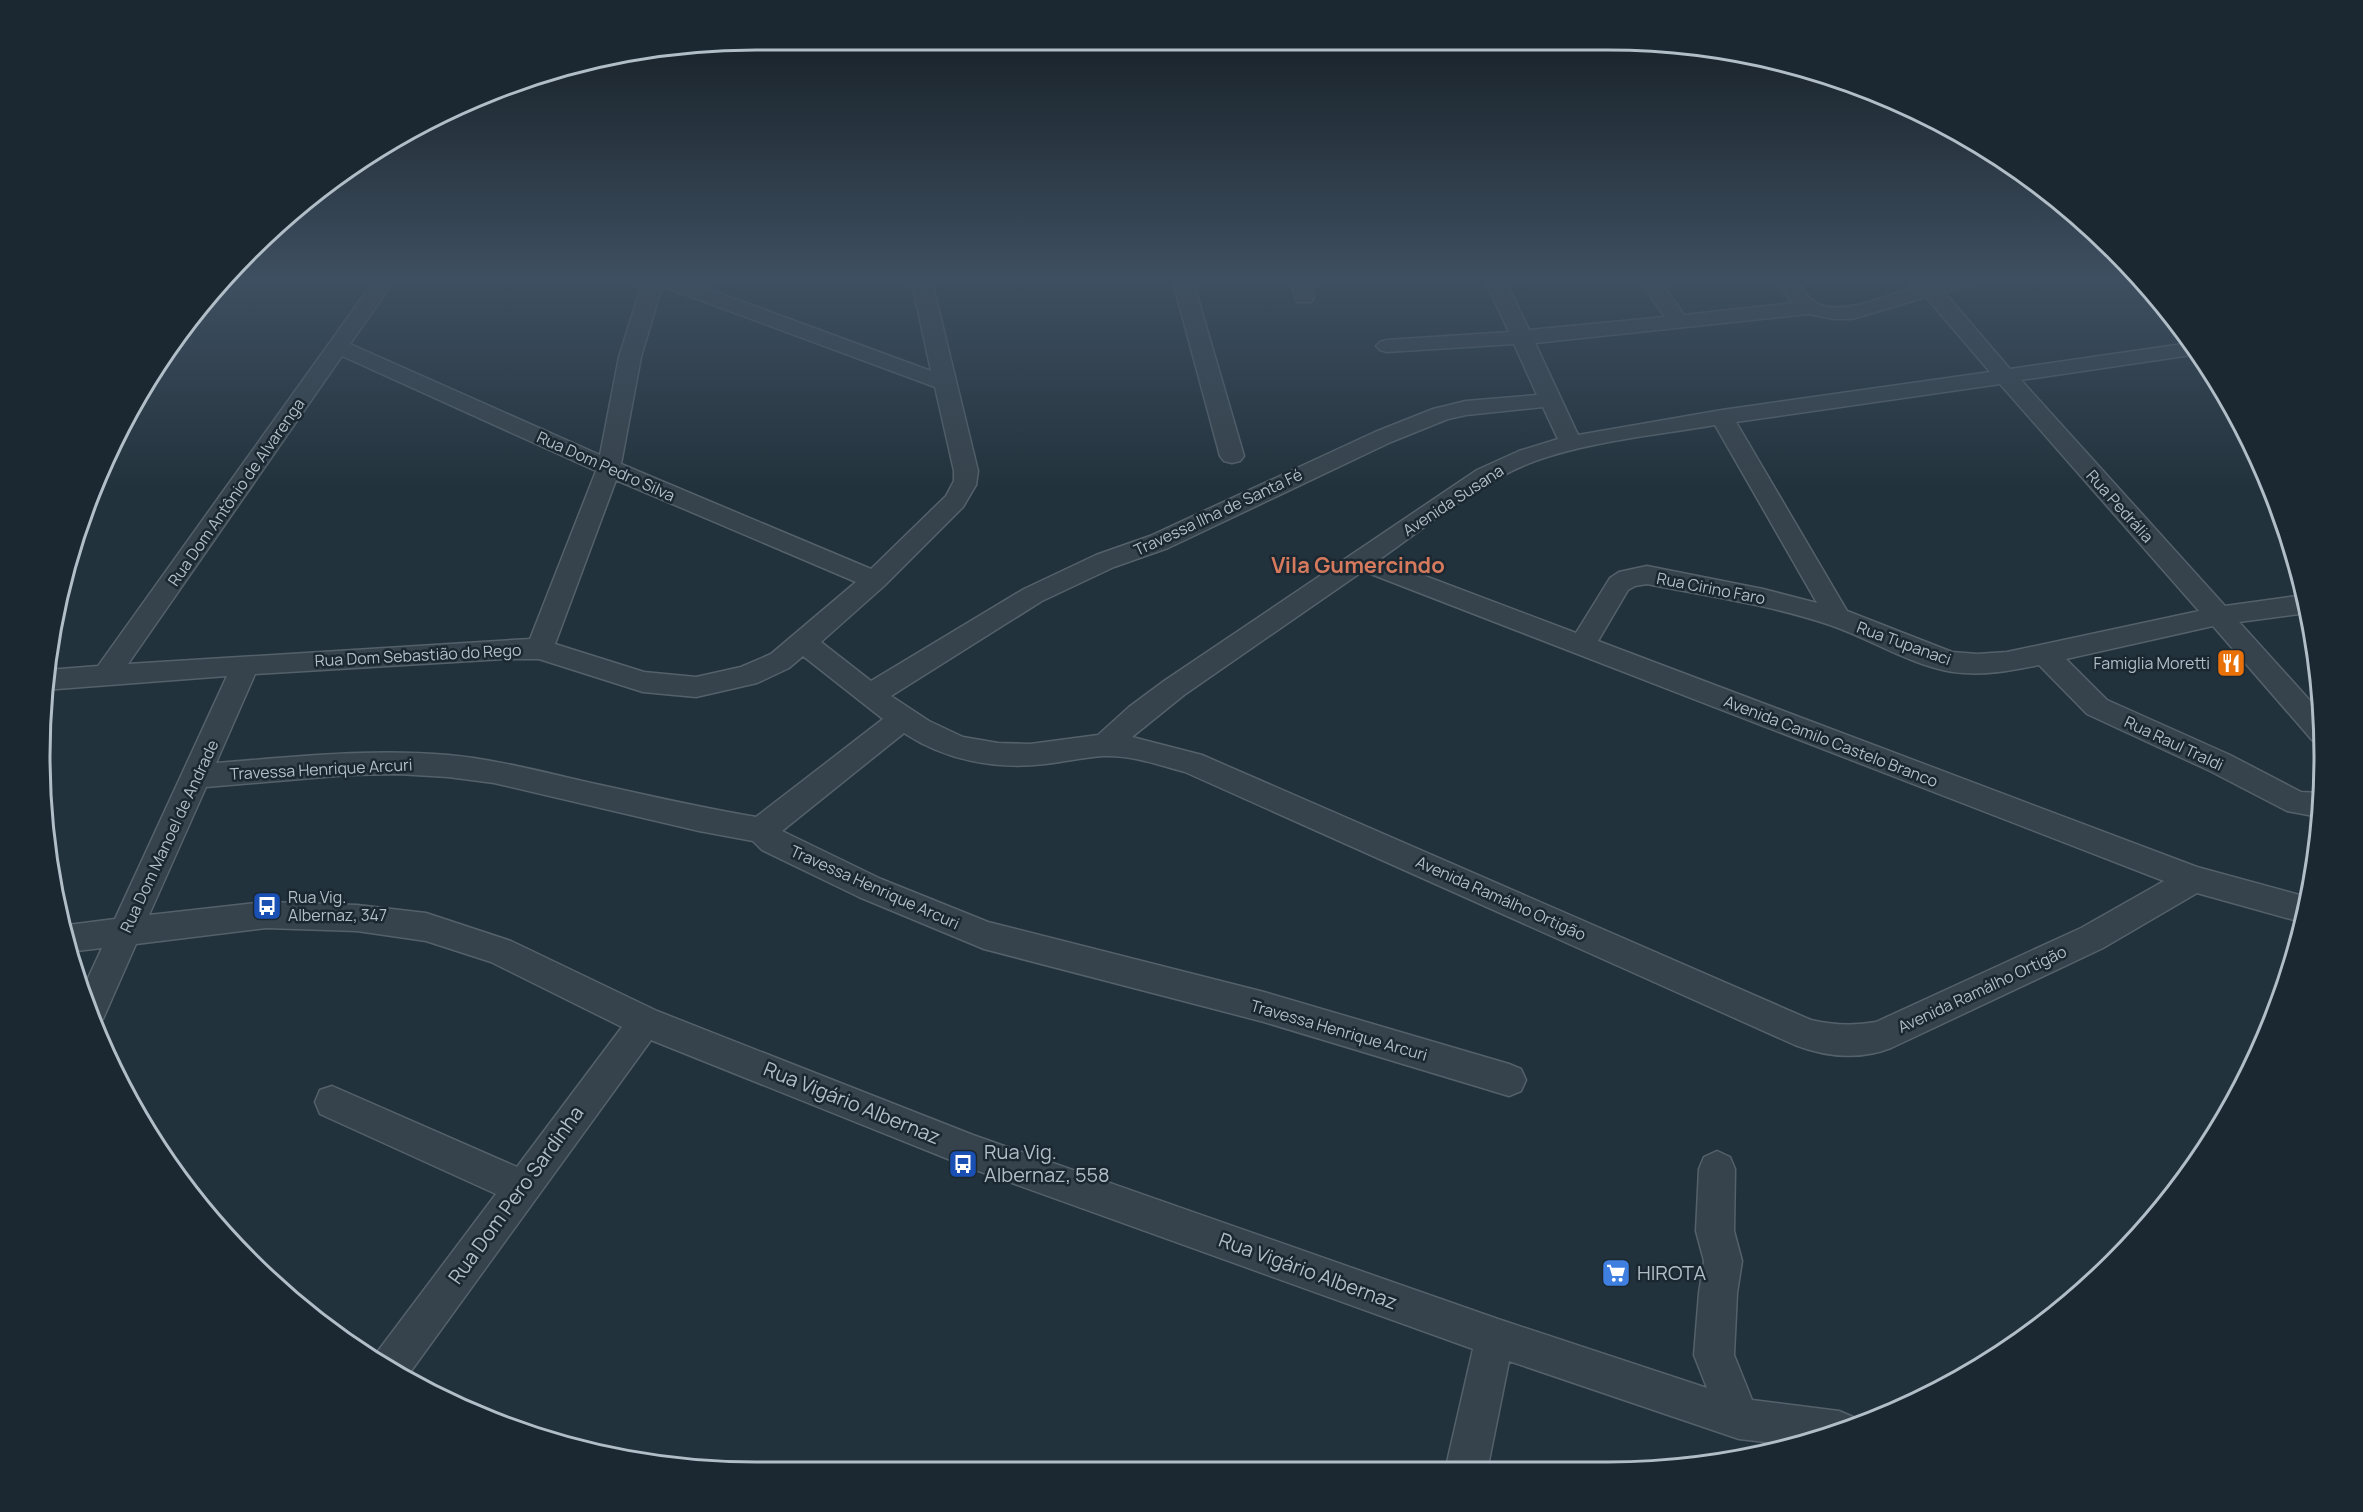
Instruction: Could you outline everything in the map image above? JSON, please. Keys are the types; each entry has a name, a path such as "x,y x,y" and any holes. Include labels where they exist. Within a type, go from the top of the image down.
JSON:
{"street":[{"name":"Rua Dom Antônio de Alvarenga","path":"106,675 338,349"},
{"name":"Rua Dom Pedro Silva","path":"342,349 609,468 875,580"},
{"path":"540,649 609,468 633,349"},
{"path":"850,349 946,384"},
{"name":"Rua Dom Sebastião do Rego","path":"54,680 478,650 540,649 643,682 669,686 696,687 747,676 780,661 875,580 955,501 964,487 968,475 938,349"},
{"path":"1202,349 1232,456"},
{"path":"1528,349 1571,443"},
{"name":"Rua Pedrália","path":"1981,349 2313,722"},
{"name":"Avenida Susana","path":"1105,745 1139,714 1174,688 1485,475 1527,456 1571,443 1722,417 2185,350"},
{"name":"Travessa Ilha de Santa Fé","path":"872,694 961,637 1033,595 1105,561 1159,542 1383,437 1440,414 1466,408 1552,400"},
{"name":"Rua Tupanaci","path":"1722,417 1838,618 1928,655 1952,662 1977,664 2007,662 2217,616 2297,605"},
{"name":"Avenida Camilo Castelo Branco","path":"1362,561 2194,879 2297,907"},
{"name":"Rua Cirino Faro","path":"1582,645 1619,584 1628,578 1647,575 1763,598 1838,618"},
{"name":"Avenida Ramálho Ortigão","path":"803,642 903,718 934,737 958,747 998,753 1036,755 1105,745 1192,763 1509,900 1807,1034 1829,1040 1854,1042 1879,1038 2092,938 2194,879"},
{"name":"Rua Raul Traldi","path":"2045,654 2097,707 2220,764 2296,803 2312,804"},
{"name":"Rua Dom Manoel de Andrade","path":"94,1001 198,776 246,665"},
{"path":"761,830 903,718"},
{"name":"Travessa Henrique Arcuri","path":"198,776 348,764 398,763 448,766 494,772 699,819 761,830 773,841 870,888 984,935 1264,1007 1509,1080"},
{"name":"Rua Vigário Albernaz","path":"74,938 266,915 357,918 426,927 500,951 645,1022 974,1152 1495,1337 1739,1419 1821,1429"},
{"name":"Rua Dom Pero Sardinha","path":"394,1362 645,1022"},
{"path":"332,1102 521,1187"},
{"path":"1717,1169 1715,1230 1723,1261 1718,1293 1714,1355 1739,1419"},
{"path":"1468,1462 1495,1337"}],"place":[{"name":"Famiglia Moretti","path":"2231,663"},
{"name":"Rua Vig. Albernaz, 347","path":"267,906"},
{"name":"Rua Vig. Albernaz, 558","path":"963,1164"},
{"name":"HIROTA","path":"1616,1273"}],"district":[{"name":"Vila Gumercindo","path":"1358,565"}]}
